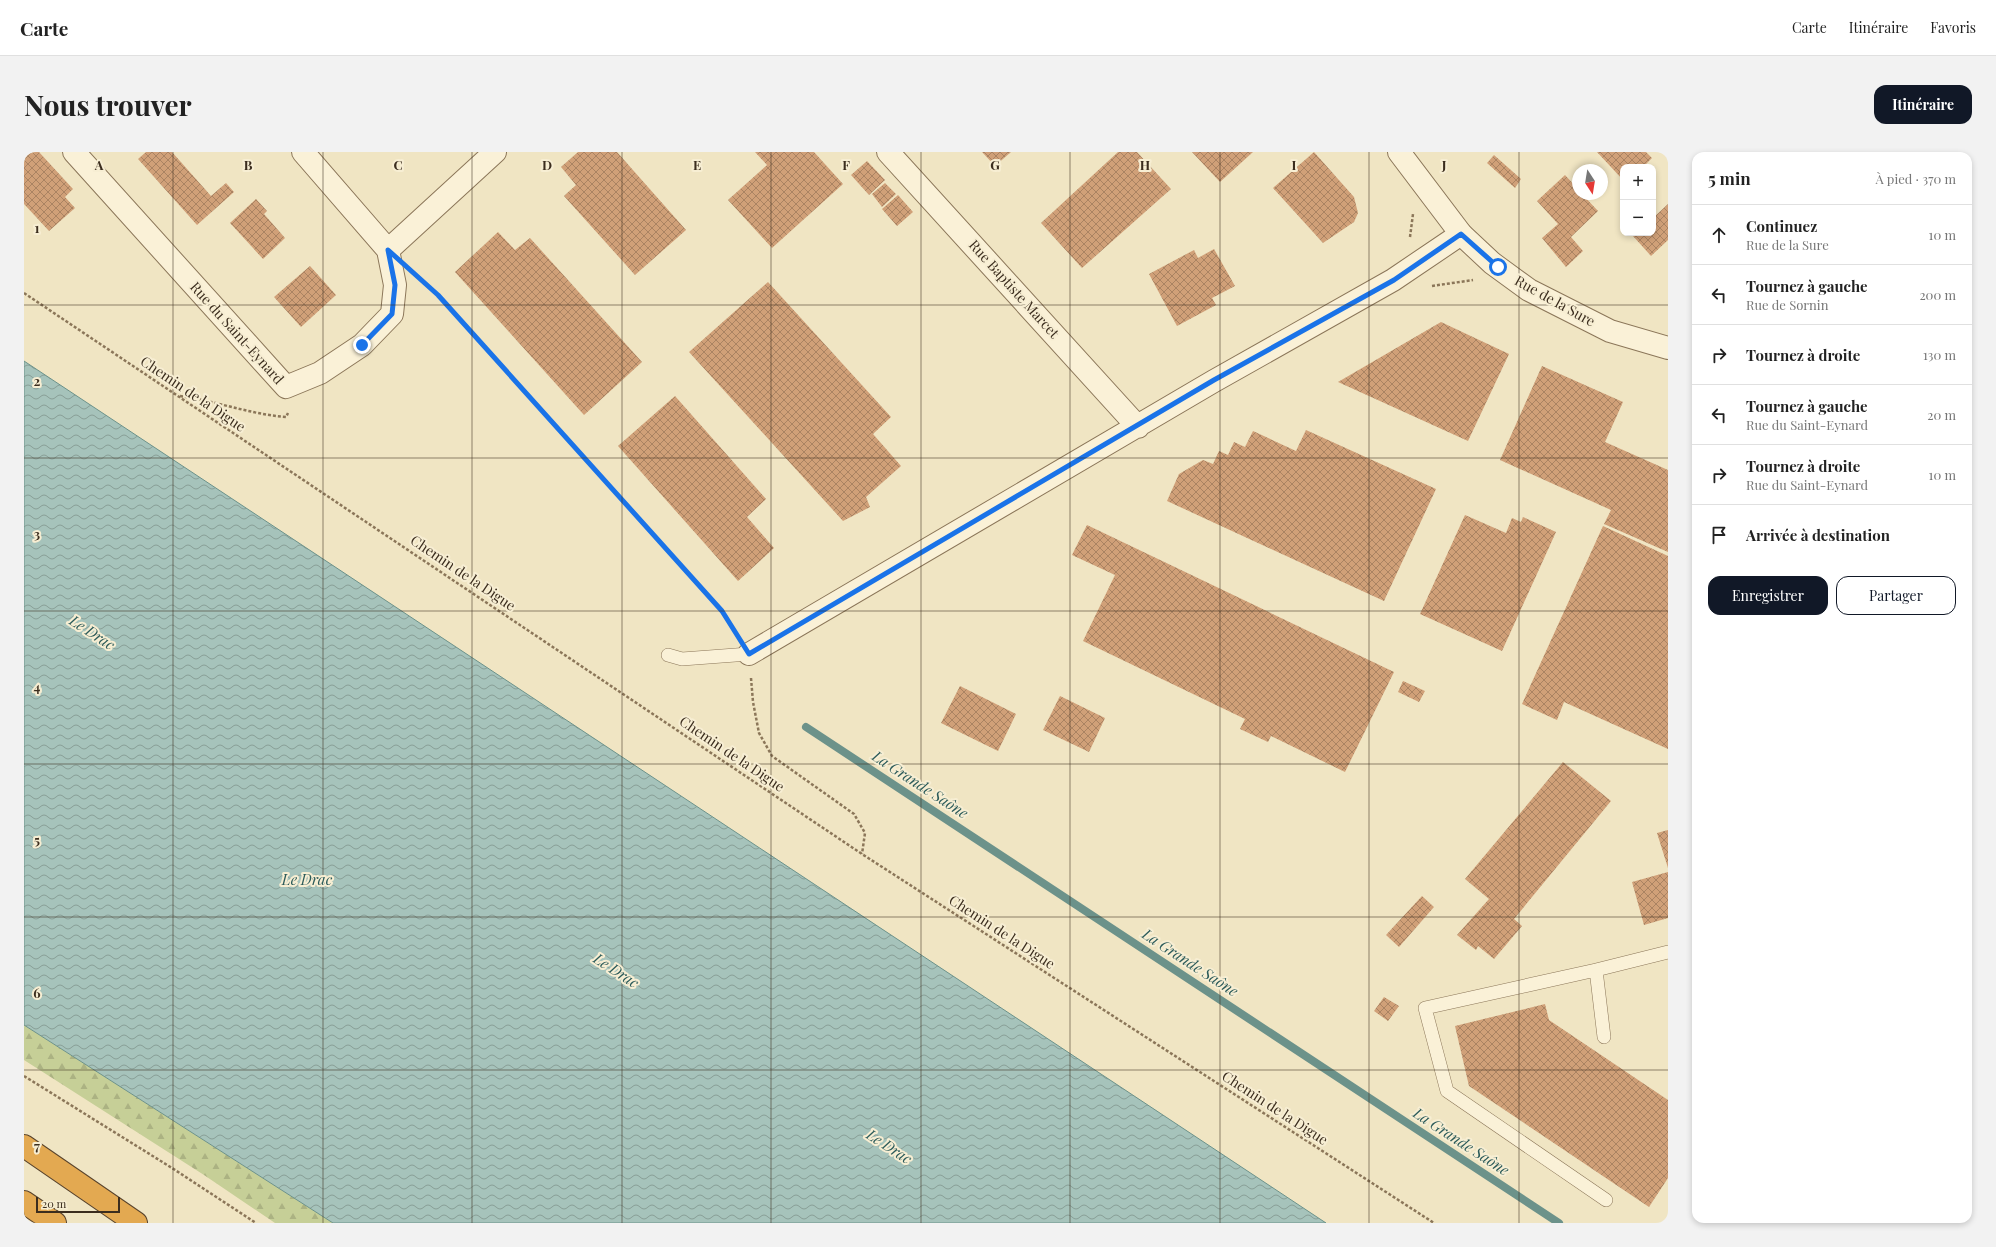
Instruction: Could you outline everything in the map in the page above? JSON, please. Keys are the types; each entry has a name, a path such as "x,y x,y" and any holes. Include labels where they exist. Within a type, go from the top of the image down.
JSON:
{"highway":[{"path":"24,1146 136,1223"},
{"path":"24,1202 55,1223"}],"street":[{"name":"Rue du Saint-Eynard","path":"74,152 286,387 320,373 362,345 392,314 395,285 388,250"},
{"path":"303,152 388,250 495,152"},
{"name":"Rue Baptiste Marcet","path":"888,152 1138,427"},
{"name":"Rue de la Sure","path":"1399,152 1461,234 1492,263 1530,290 1610,331 1668,348"},
{"path":"749,654 1138,427 1214,380 1394,280 1461,234"}],"lane":[{"path":"668,655 682,658 749,654"},
{"path":"1606,1200 1447,1091 1425,1008 1596,970 1668,952"},
{"path":"1596,970 1604,1037"}],"path":[{"path":"388,250 438,295 717,605 749,654 753,702 759,732 772,756 854,814 865,833 862,854"},
{"name":"Chemin de la Digue","path":"24,293 862,854 1434,1223"},
{"path":"177,396 209,400 244,411 286,417 291,407 286,387"},
{"path":"24,1076 172,1168 256,1223"}],"green space":[{"path":"24,1025 333,1223 275,1223 204,1175 24,1060"}],"water":[{"name":"Le Drac","path":"24,361 1326,1223 333,1223 24,1025"}],"building":[{"path":"24,152 39,152 73,189 65,197 75,208 49,231 24,204"},
{"path":"146,152 172,152 211,196 226,183 234,192 197,225 138,159"},
{"path":"578,152 617,152 686,230 635,275 564,196 576,185 561,167"},
{"path":"755,152 814,152 843,184 772,248 728,200 767,165"},
{"path":"982,152 1011,152 995,166"},
{"path":"1118,152 1137,152 1171,189 1082,268 1041,223"},
{"path":"1192,152 1253,152 1220,182"},
{"path":"1314,152 1354,197 1358,213 1354,222 1323,243 1273,188"},
{"path":"1597,152 1646,152 1652,158 1646,164 1620,164 1620,177"},
{"path":"1494,155 1521,179 1515,188 1487,163"},
{"path":"867,161 885,180 869,195 851,175"},
{"path":"1565,175 1572,183 1572,200 1588,200 1598,211 1571,237 1583,251 1566,267 1542,238 1558,224 1537,201"},
{"path":"885,183 896,194 882,207 872,194"},
{"path":"898,195 913,212 897,226 882,209"},
{"path":"256,199 267,211 264,214 285,238 263,259 230,223"},
{"path":"1668,204 1668,240 1651,256 1633,236 1656,236 1656,215"},
{"path":"498,232 515,250 530,238 642,362 584,415 455,272"},
{"path":"1214,249 1235,286 1212,298 1216,305 1177,326 1149,274 1194,250 1198,258"},
{"path":"310,266 336,295 301,327 274,297"},
{"path":"768,282 891,417 873,434 901,466 866,497 870,507 843,521 689,352"},
{"path":"1441,322 1509,354 1468,441 1338,382"},
{"path":"1542,366 1623,402 1605,442 1668,470 1668,552 1604,524 1611,510 1500,460"},
{"path":"675,396 766,499 747,517 774,548 738,581 618,446"},
{"path":"1306,430 1436,489 1384,601 1167,501 1179,474 1203,460 1213,464 1219,451 1228,455 1234,442 1245,447 1253,431 1296,451"},
{"path":"1465,515 1506,533 1512,518 1521,522 1523,517 1556,532 1502,651 1420,614"},
{"path":"1087,525 1394,672 1345,772 1271,736 1268,742 1240,729 1245,719 1083,641 1115,575 1072,555"},
{"path":"1603,526 1668,556 1668,749 1564,702 1557,720 1522,704"},
{"path":"1403,681 1425,691 1419,702 1398,692"},
{"path":"960,686 1016,714 998,751 941,723"},
{"path":"1060,696 1105,718 1089,752 1043,730"},
{"path":"1563,762 1611,801 1514,919 1522,926 1494,959 1478,946 1476,950 1457,935 1489,899 1465,879"},
{"path":"1668,830 1668,868 1657,833"},
{"path":"1668,872 1668,918 1644,925 1632,882"},
{"path":"1422,896 1434,907 1399,947 1386,935"},
{"path":"1384,997 1399,1006 1388,1021 1374,1011"},
{"path":"1545,1004 1549,1020 1668,1100 1668,1178 1649,1207 1469,1086 1455,1026"}],"waterway":[{"name":"La Grande Saône","path":"806,727 1559,1223"}],"route":[{"path":"362,345 392,314 395,285 388,250 438,295 722,611 749,654 1138,427 1214,380 1394,280 1461,234 1498,267"}]}
